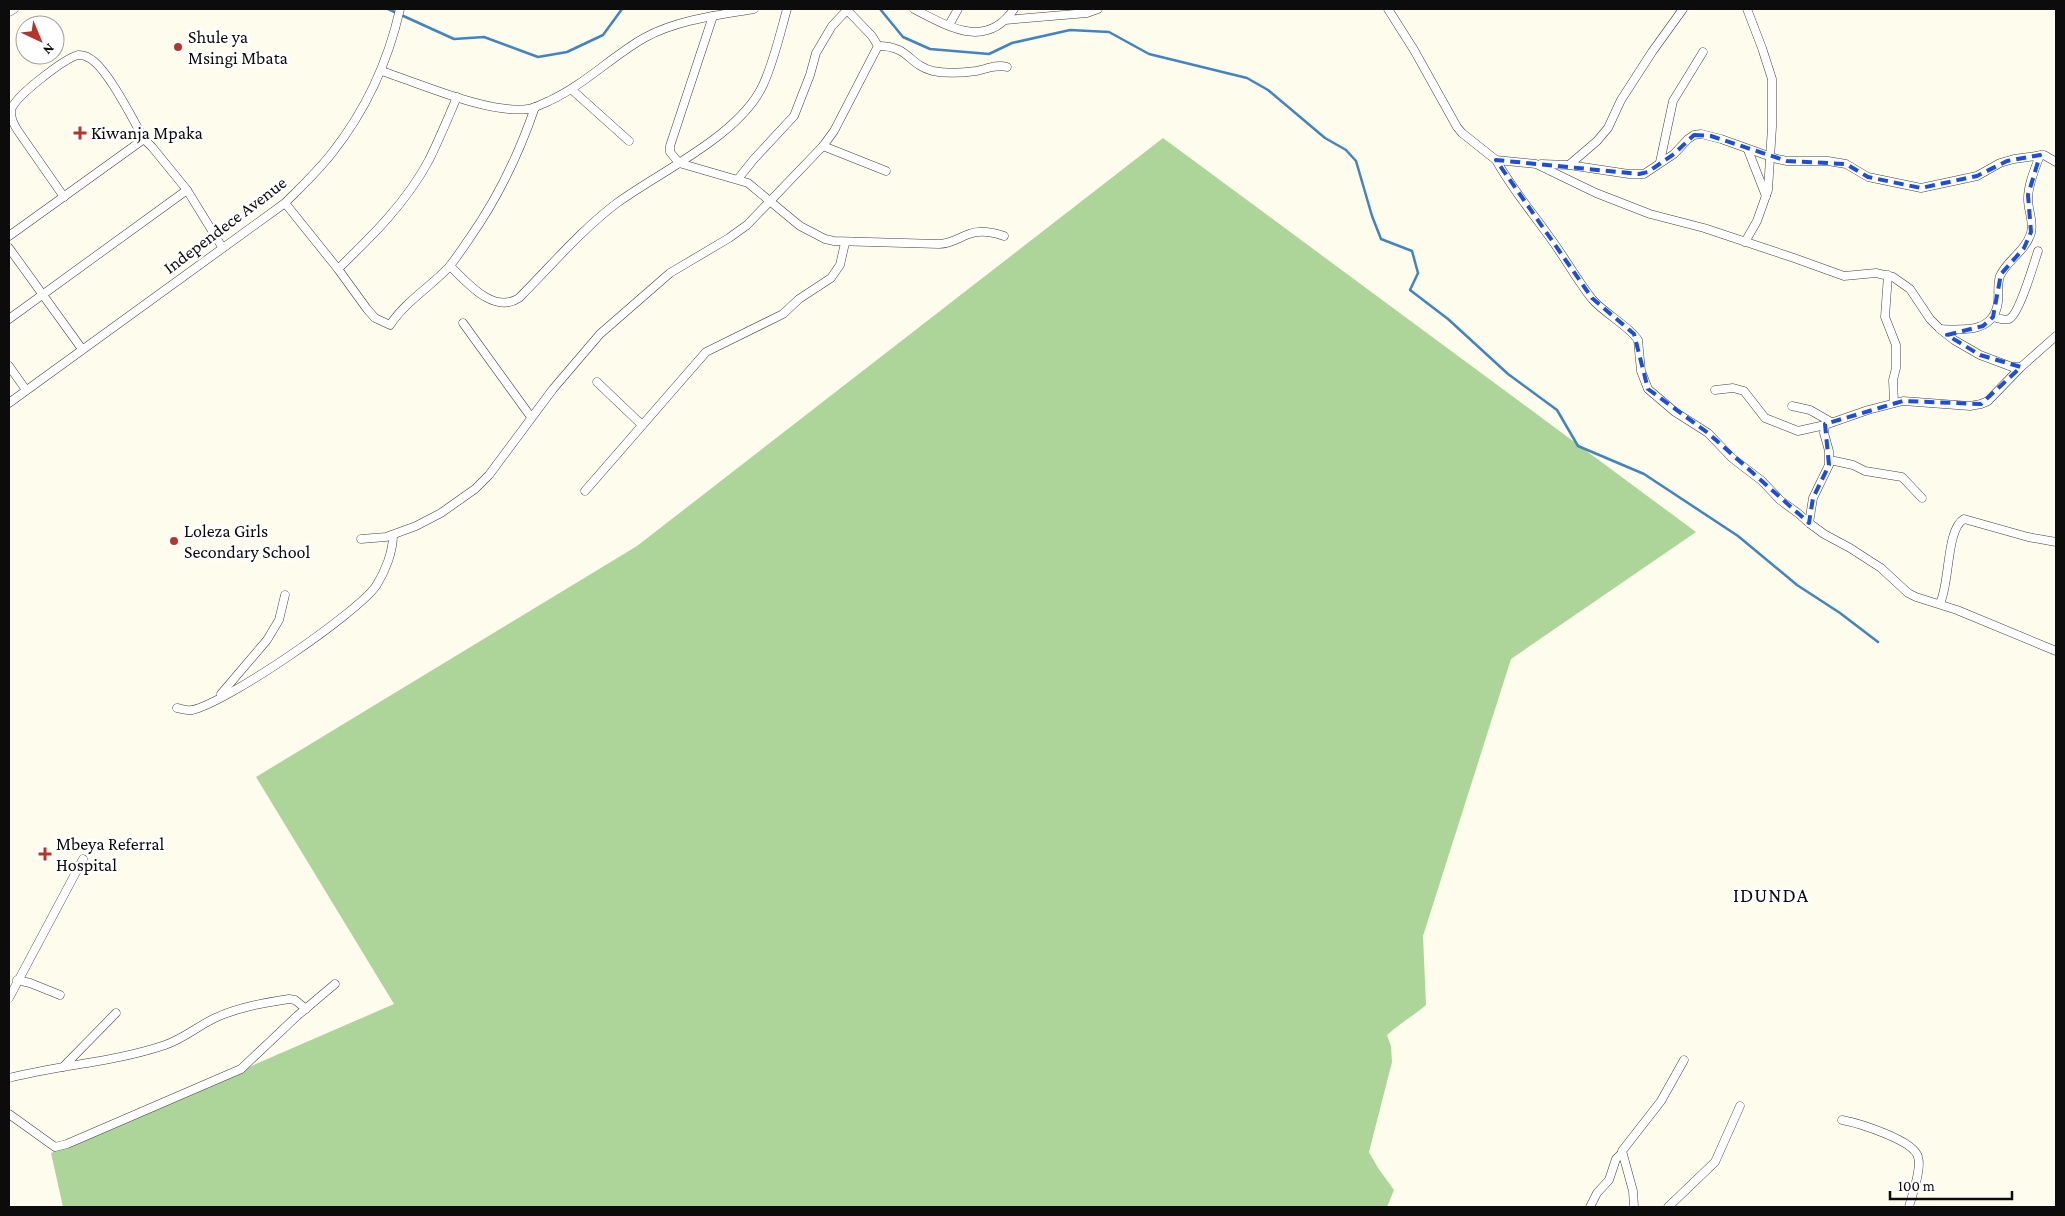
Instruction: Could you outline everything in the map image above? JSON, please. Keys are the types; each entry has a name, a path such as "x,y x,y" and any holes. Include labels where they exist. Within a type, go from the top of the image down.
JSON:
{"street":[{"path":"9,12 14,9"},
{"name":"Independece Avenue","path":"9,403 285,203 332,154 356,119 381,71 400,9"},
{"path":"381,71 457,97 496,107 520,109 535,107 571,89 615,56 646,37 675,26 713,16 754,9"},
{"path":"450,266 486,297 495,301 513,302 599,217 618,202 679,163 732,124 752,102 763,86 772,63 787,9"},
{"path":"738,179 794,116 810,75 816,53 832,26 846,9 872,36 878,46"},
{"path":"914,9 949,25 976,33 989,31 1005,20 1014,9"},
{"path":"949,25 958,9"},
{"path":"1050,16 1056,9"},
{"path":"1005,20 1087,13 1098,9"},
{"path":"1388,9 1414,50 1457,127 1496,160 1510,184 1549,235 1592,298 1607,314 1634,334 1638,340 1641,371 1648,389 1675,412 1708,433 1732,458 1762,481 1780,500 1809,523 1881,568 1908,592 2056,650"},
{"path":"1570,165 1598,141 1608,128 1621,100 1683,9"},
{"path":"1745,242 1757,221 1766,196 1772,127 1772,79 1747,9"},
{"path":"713,16 670,146 670,152 679,163 738,179 754,187 800,226 825,239 845,242 948,244 971,232 989,232 1004,236"},
{"path":"878,46 901,49 923,68 934,71 955,73 976,71 998,65 1007,67"},
{"path":"361,539 393,536 441,512 474,489 490,475 531,418 589,345 623,312 670,273 739,231 770,202 823,146 834,131 878,46"},
{"path":"1660,162 1673,101 1702,52"},
{"path":"64,197 18,131 13,122 11,112 14,103 22,92 79,55 88,56 106,74 144,139 187,190 222,247"},
{"path":"571,89 630,141"},
{"path":"338,269 381,226 410,190 428,160 457,97"},
{"path":"285,203 371,314 390,326 397,314 450,266 475,231 499,191 525,137 535,107"},
{"path":"9,132 18,131"},
{"path":"1496,160 1570,165 1639,174 1648,172 1674,154 1688,139 1694,135 1701,134 1786,161 1828,161 1846,164 1868,177 1921,188 1977,176 2007,161 2040,155 2056,162"},
{"path":"9,236 144,139"},
{"path":"823,146 886,171"},
{"path":"1748,150 1753,167 1766,196"},
{"path":"1940,329 1970,330 1983,326 1994,317 1998,300 1999,278 2024,248 2031,232 2032,223 2028,195 2040,155"},
{"path":"1536,164 1596,193 1650,214 1704,228 1844,276 1876,273 1888,275 1910,289 1940,329 1980,356 2021,368"},
{"path":"9,318 187,190"},
{"path":"585,491 706,352 783,314 800,299 831,278 840,265 845,242"},
{"path":"9,248 82,349"},
{"path":"1994,317 2006,320 2012,318 2022,298 2038,251"},
{"path":"1888,275 1886,317 1896,345 1896,368 1893,380 1894,403"},
{"path":"463,323 531,418"},
{"path":"1715,390 1733,388 1744,391 1765,418 1798,431 1894,403 1908,401 1970,406 1988,401 2056,336"},
{"path":"9,366 26,390"},
{"path":"597,382 642,425"},
{"path":"1792,406 1810,410 1828,423"},
{"path":"1809,523 1813,498 1827,472 1830,460 1824,432 1828,423"},
{"path":"1830,460 1853,465 1865,471 1902,477 1922,498"},
{"path":"1940,604 1946,591 1947,565 1956,528 1960,521 1964,519 2028,537 2056,542"},
{"path":"177,708 192,710 219,698 274,665 350,611 368,595 382,575 393,543 393,536"},
{"path":"219,698 267,640 279,620 285,595"},
{"path":"9,998 83,859"},
{"path":"17,980 30,982 60,995"},
{"path":"9,1114 54,1147 67,1144 241,1069 335,984"},
{"path":"9,1078 107,1060 167,1045 217,1017 252,1006 295,1000 306,1009"},
{"path":"63,1067 116,1013"},
{"path":"1590,1207 1597,1193 1610,1180 1616,1159 1661,1101 1684,1060"},
{"path":"1668,1207 1715,1162 1740,1106"},
{"path":"1842,1120 1866,1126 1882,1133 1906,1144 1916,1153 1919,1165 1909,1207"},
{"path":"1622,1153 1630,1181 1634,1207"}],"highlighted area":[{"path":"1694,135 1711,136 1787,161 1846,164 1868,177 1921,188 1977,176 2007,161 2040,155 2028,195 2031,232 2024,248 2001,274 1993,317 1983,326 1947,335 1980,355 2021,367 1981,404 1903,401 1825,424 1829,465 1813,498 1809,523 1708,433 1648,389 1634,334 1592,298 1496,160 1639,174 1648,172 1674,154"}],"green space":[{"path":"1163,138 1696,532 1511,659 1423,936 1426,1005 1387,1035 1391,1046 1392,1062 1369,1152 1394,1190 1387,1207 63,1207 51,1153 394,1004 256,777 637,546"}],"waterway":[{"path":"388,9 454,39 484,37 538,57 567,52 603,35 622,9"},
{"path":"880,9 903,37 930,49 989,54 1012,43 1070,30 1109,32 1149,54 1247,78 1268,90 1325,138 1346,150 1356,161 1372,216 1381,239 1412,251 1418,273 1410,290 1448,319 1508,374 1557,410 1578,446 1644,474 1738,536 1797,585 1840,613 1878,642"}],"place":[{"name":"Shule ya Msingi Mbata","path":"178,47"},
{"name":"Kiwanja Mpaka","path":"80,133"},
{"name":"Loleza Girls Secondary School","path":"174,541"},
{"name":"Mbeya Referral Hospital","path":"45,854"}],"district":[{"name":"IDUNDA","path":"1771,895"}]}
